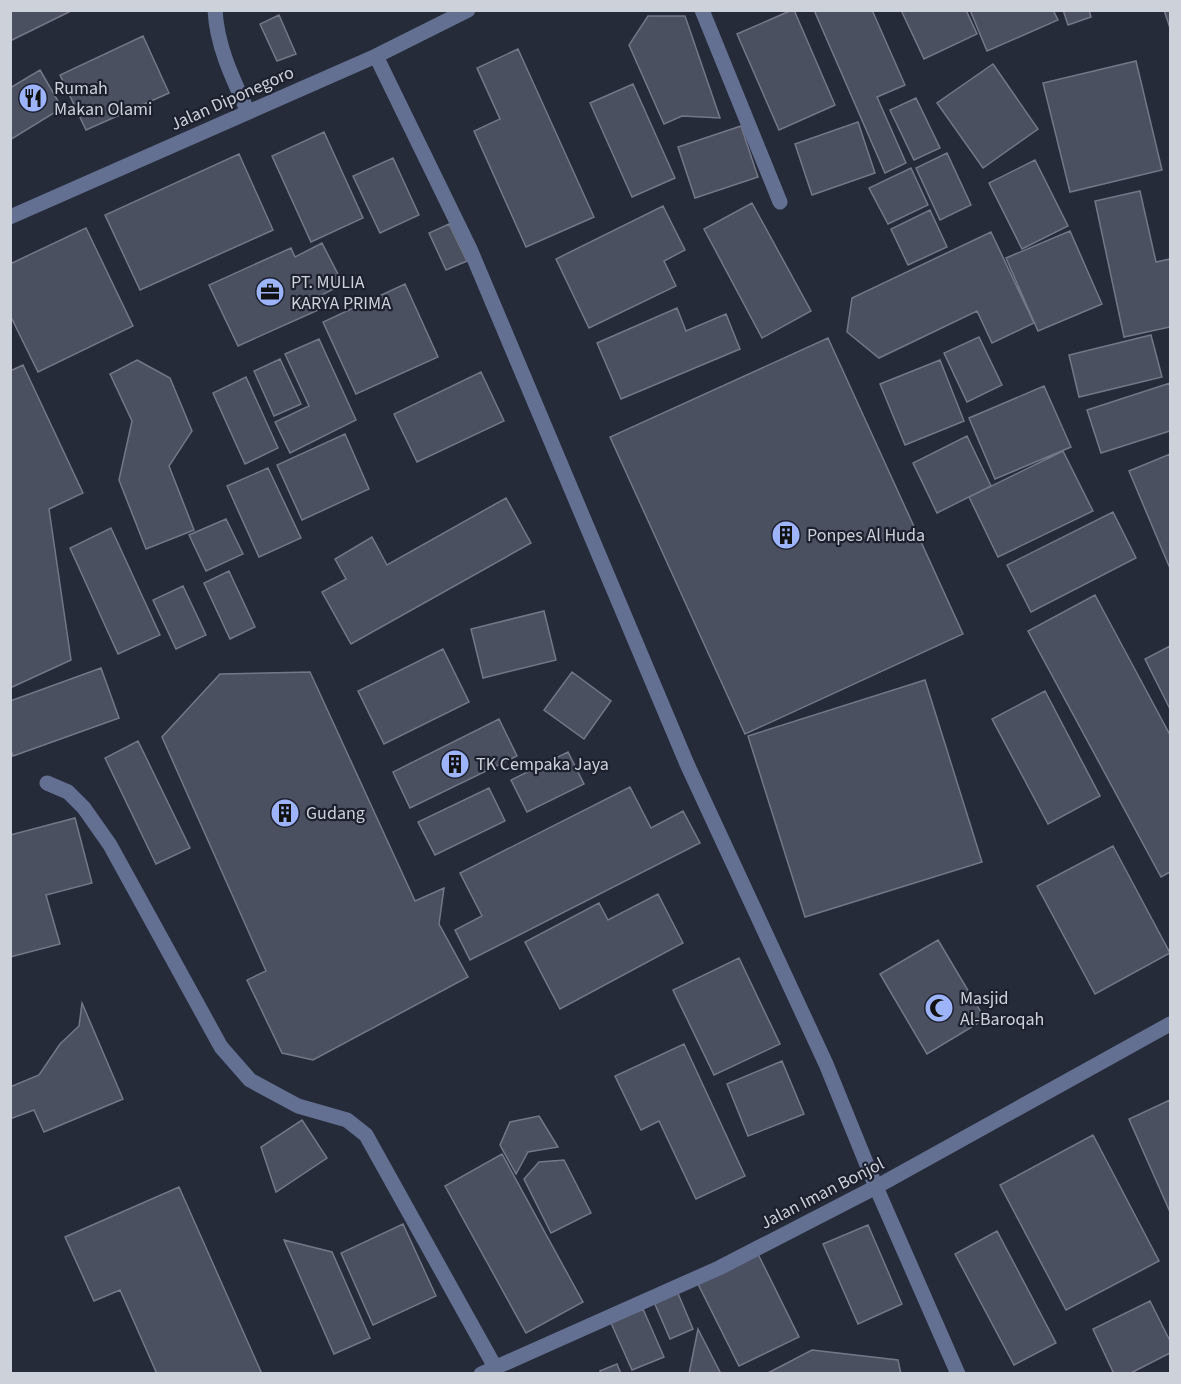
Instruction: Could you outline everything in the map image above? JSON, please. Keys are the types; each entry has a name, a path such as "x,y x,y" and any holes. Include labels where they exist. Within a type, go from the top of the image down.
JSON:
{"street":[{"path":"215,10 216,29 228,69 248,112"},
{"name":"Jalan Diponegoro","path":"10,218 376,56 468,10"},
{"path":"702,10 780,202"},
{"path":"376,56 470,249 687,764 826,1064 876,1188 958,1374"},
{"path":"47,783 68,792 84,808 110,845 221,1047 250,1080 298,1106 347,1120 366,1135 488,1370"},
{"name":"Jalan Iman Bonjol","path":"488,1370 719,1268 876,1188 1170,1024"}],"building":[{"path":"10,10 73,10 10,41"},
{"path":"794,10 835,105 779,130 737,34"},
{"path":"814,10 872,10 905,85 877,97 906,163 885,173"},
{"path":"901,10 966,10 977,34 924,59"},
{"path":"970,10 1053,10 1058,20 987,51"},
{"path":"1063,10 1089,10 1091,17 1068,25"},
{"path":"1164,10 1170,10 1170,28"},
{"path":"279,15 296,54 277,61 260,24"},
{"path":"648,16 685,16 720,118 682,116 664,124 629,45"},
{"path":"143,36 169,93 86,130 60,75"},
{"path":"518,49 594,217 526,247 474,131 500,119 477,68"},
{"path":"1136,61 1162,170 1070,192 1043,83"},
{"path":"993,64 1038,129 983,168 937,103"},
{"name":"Rumah Makan Olami","path":"40,70 62,108 10,140 10,88"},
{"path":"633,84 675,178 632,197 590,103"},
{"path":"916,98 940,148 914,160 890,110"},
{"path":"858,122 875,173 812,195 795,144"},
{"path":"741,126 758,177 695,198 678,147"},
{"path":"324,132 363,218 311,242 272,156"},
{"path":"947,153 971,205 940,220 916,168"},
{"path":"239,154 273,230 140,290 105,215"},
{"path":"393,158 419,215 380,233 353,176"},
{"path":"1035,160 1068,226 1022,249 989,183"},
{"path":"911,168 928,205 888,224 869,188"},
{"path":"1140,191 1156,262 1170,259 1170,327 1124,337 1095,201"},
{"path":"752,203 811,311 762,338 704,229"},
{"path":"663,206 685,250 664,261 676,286 589,328 556,259"},
{"path":"930,210 947,247 908,265 891,229"},
{"path":"449,224 467,261 446,270 429,233"},
{"path":"86,228 133,326 38,372 10,315 10,264"},
{"path":"1070,231 1102,304 1038,331 1006,258"},
{"path":"991,232 1034,323 992,343 977,311 879,358 847,332 852,298"},
{"name":"PT. MULIA KARYA PRIMA","path":"322,243 343,284 314,299 318,310 238,346 209,285 291,248 295,257"},
{"path":"405,284 438,357 356,394 323,322"},
{"path":"677,308 686,331 726,314 740,349 621,399 597,343"},
{"path":"1151,335 1162,377 1079,397 1069,355"},
{"path":"979,337 1002,385 967,402 944,353"},
{"name":"Ponpes Al Huda","path":"828,338 963,634 745,734 610,437"},
{"path":"319,339 356,420 290,453 275,422 309,406 285,354"},
{"path":"280,359 301,404 274,416 254,371"},
{"path":"137,360 170,378 192,431 169,466 194,530 146,549 119,480 132,421 110,374"},
{"path":"940,360 964,421 905,445 880,384"},
{"path":"23,365 83,493 49,509 71,660 10,688 10,371"},
{"path":"481,372 504,421 417,462 394,414"},
{"path":"246,377 278,448 245,464 213,393"},
{"path":"1170,383 1170,431 1101,453 1087,410"},
{"path":"1044,386 1071,447 995,479 969,418"},
{"path":"345,434 369,489 302,520 277,465"},
{"path":"967,436 991,486 937,513 913,463"},
{"path":"1063,451 1093,511 998,557 969,497"},
{"path":"1170,454 1170,565 1169,566 1129,471"},
{"path":"268,468 301,538 259,557 227,486"},
{"path":"506,498 531,543 351,644 322,592 346,579 335,559 372,537 387,565"},
{"path":"1113,512 1136,558 1031,612 1007,565"},
{"path":"226,519 243,554 206,571 189,535"},
{"path":"111,528 160,635 118,654 70,548"},
{"path":"229,571 255,627 230,639 204,583"},
{"path":"183,586 206,635 176,649 153,600"},
{"path":"1095,595 1170,735 1170,872 1161,877 1028,631"},
{"path":"544,611 556,660 483,678 471,629"},
{"path":"1170,646 1170,709 1145,659"},
{"path":"443,649 469,702 384,744 358,691"},
{"path":"101,668 119,718 13,756 10,749 10,701"},
{"name":"Gudang","path":"310,672 415,901 444,888 439,924 468,977 313,1060 282,1053 247,980 266,971 162,737 220,674"},
{"path":"572,672 611,701 584,739 544,710"},
{"path":"925,680 982,862 805,917 748,736"},
{"path":"1045,691 1100,796 1048,824 992,719"},
{"name":"TK Cempaka Jaya","path":"499,719 517,756 410,808 393,772"},
{"path":"138,741 190,848 156,864 105,758"},
{"path":"568,752 584,784 527,812 511,780"},
{"path":"630,787 651,828 683,811 700,843 470,960 455,930 482,916 460,873"},
{"path":"489,788 505,821 435,855 418,822"},
{"path":"75,818 92,883 46,895 60,944 10,957 10,835"},
{"path":"1113,846 1170,953 1095,994 1037,886"},
{"path":"658,894 683,943 560,1009 525,942 599,903 608,920"},
{"name":"Masjid Al-Baroqah","path":"938,940 985,1019 927,1054 880,974"},
{"path":"739,958 780,1044 714,1075 673,990"},
{"path":"82,1003 123,1099 44,1132 34,1110 10,1119 10,1087 39,1075 60,1044 79,1026"},
{"path":"684,1044 745,1176 696,1199 659,1121 641,1130 615,1076"},
{"path":"782,1061 804,1114 748,1136 727,1084"},
{"path":"1170,1100 1170,1212 1129,1119"},
{"path":"539,1116 558,1147 528,1152 516,1174 500,1145 510,1122"},
{"path":"302,1120 327,1158 276,1192 261,1147"},
{"path":"1093,1135 1159,1261 1066,1310 1000,1185"},
{"path":"502,1154 583,1302 526,1333 445,1186"},
{"path":"564,1160 591,1213 551,1233 524,1179 539,1162"},
{"path":"179,1187 262,1374 157,1374 120,1290 94,1301 65,1237"},
{"path":"403,1224 436,1296 373,1325 341,1253"},
{"path":"868,1225 902,1304 858,1324 823,1244"},
{"path":"997,1231 1056,1343 1014,1365 955,1254"},
{"path":"284,1240 332,1252 370,1338 334,1354"},
{"path":"757,1252 799,1337 739,1366 697,1282"},
{"path":"677,1291 693,1329 670,1339 654,1302"},
{"path":"1150,1301 1170,1341 1170,1353 1129,1374 1114,1374 1093,1329"},
{"path":"643,1309 664,1357 632,1370 611,1323"},
{"path":"698,1329 721,1374 689,1374"},
{"path":"812,1350 898,1360 901,1374 766,1374"},
{"path":"617,1364 621,1374 601,1374 600,1371"}],"place":[{"name":"Rumah Makan Olami","path":"33,98"},
{"name":"PT. MULIA KARYA PRIMA","path":"270,292"},
{"name":"Ponpes Al Huda","path":"786,535"},
{"name":"TK Cempaka Jaya","path":"455,764"},
{"name":"Gudang","path":"285,813"},
{"name":"Masjid Al-Baroqah","path":"939,1008"}]}
